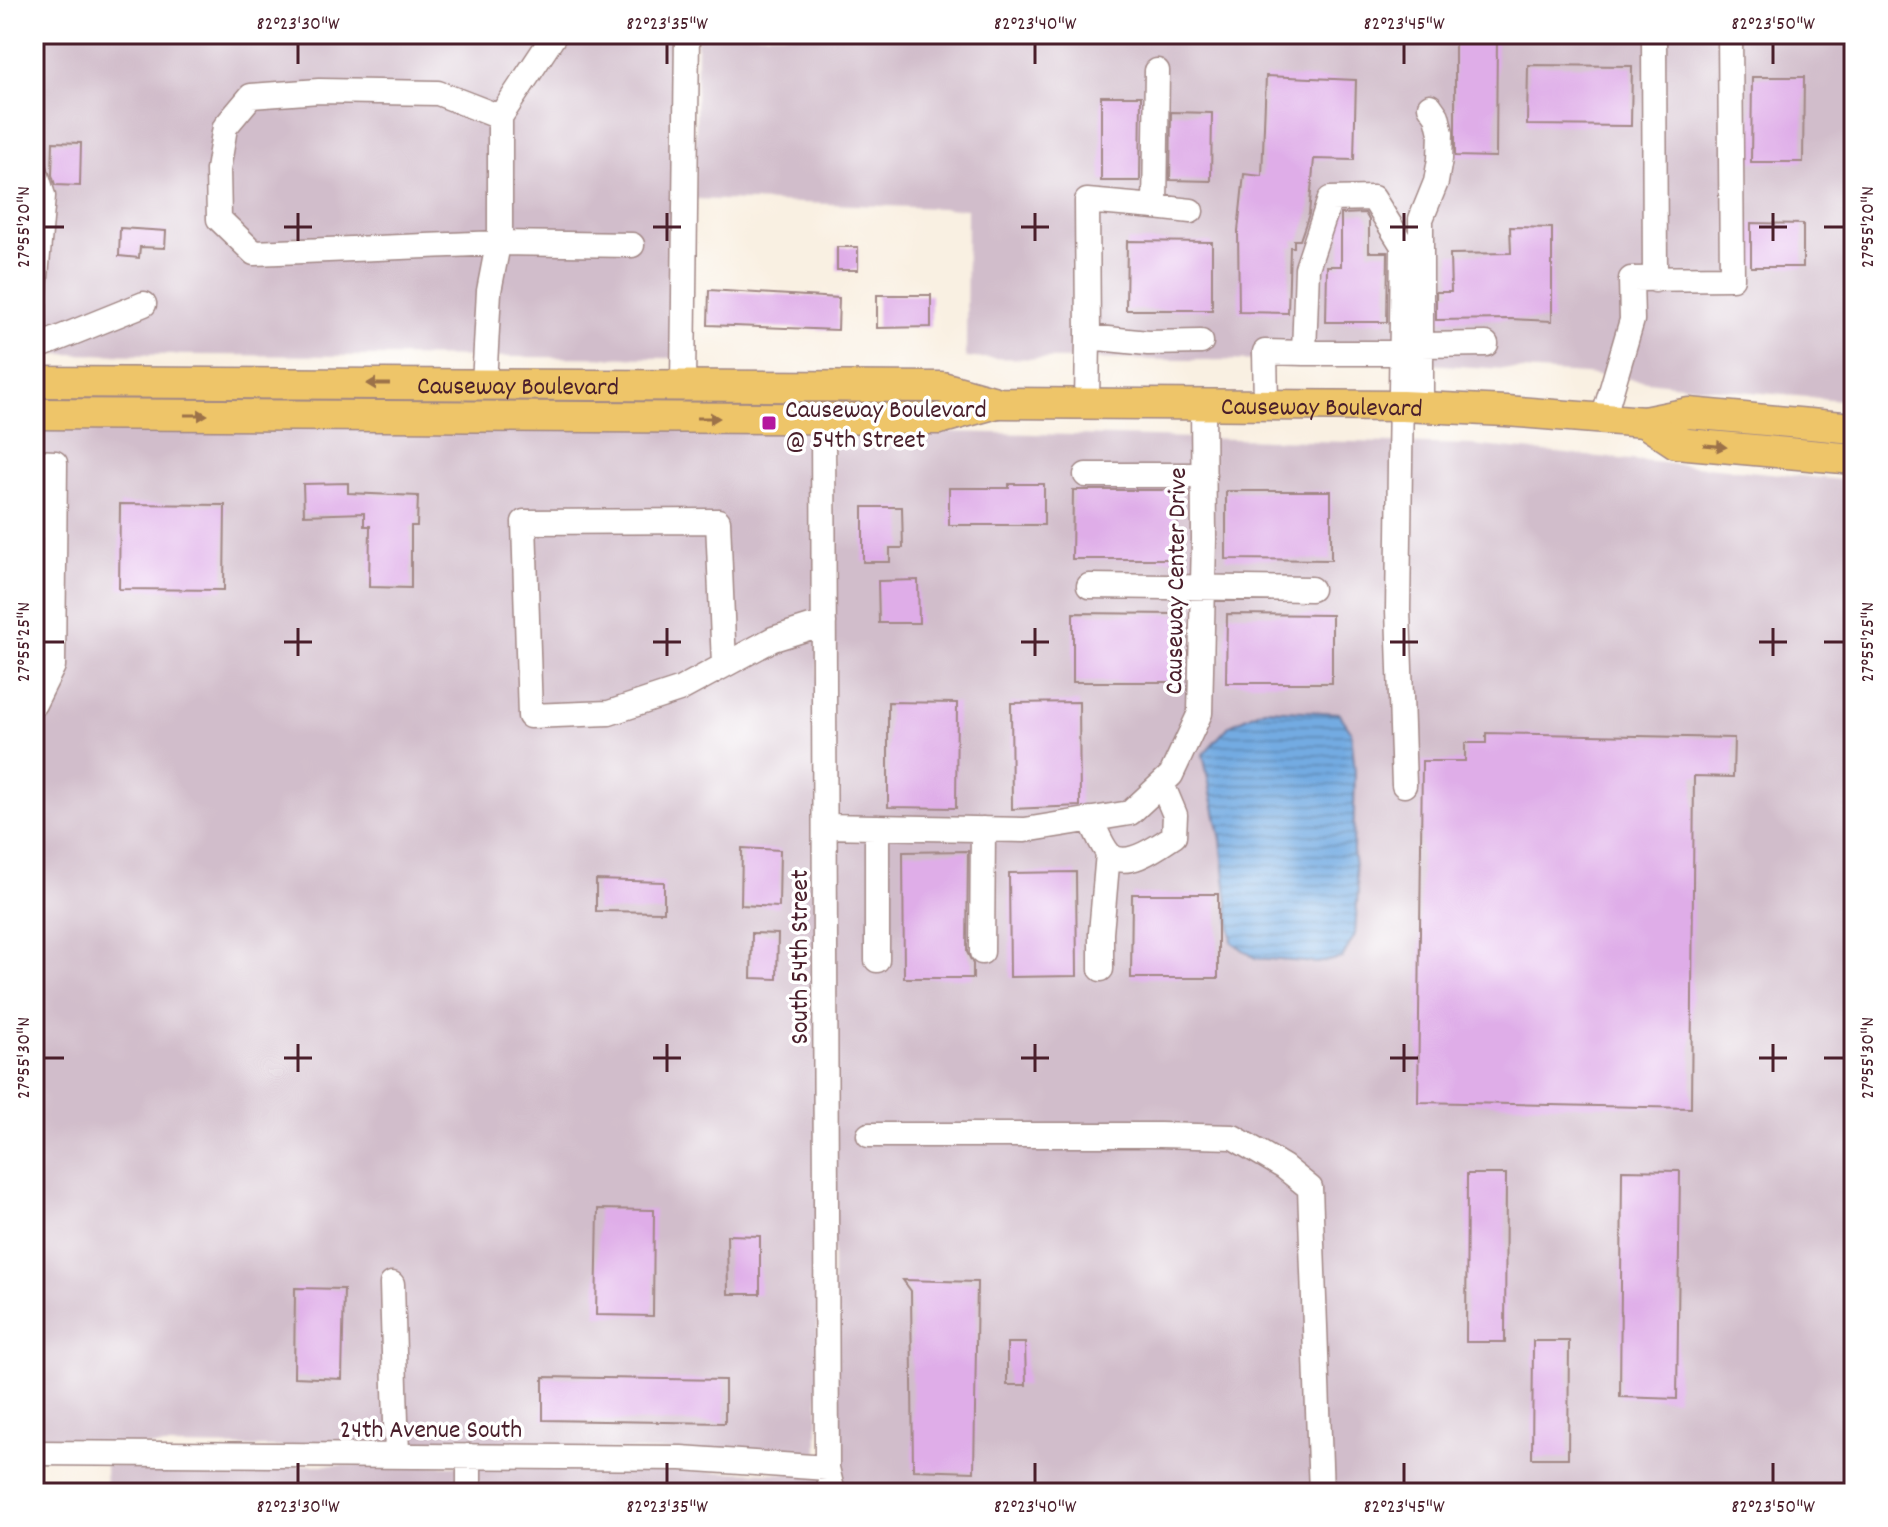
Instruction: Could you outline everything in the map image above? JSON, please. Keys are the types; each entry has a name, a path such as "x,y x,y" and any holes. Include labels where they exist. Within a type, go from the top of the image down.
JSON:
{"main road":[{"name":"Causeway Boulevard","path":"34,382 942,387 999,403"},
{"path":"34,397 147,398 179,382"},
{"path":"423,416 434,404 445,402 676,399 682,394 683,385"},
{"path":"823,419 829,406 838,404 917,404 959,392"},
{"name":"Causeway Boulevard","path":"34,414 939,419 999,403 1203,403 1412,407 1644,422 1689,413 1854,428"},
{"name":"Causeway Boulevard","path":"1644,422 1676,443 1854,459"}],"street":[{"path":"484,384 489,291 499,243 500,117 555,34"},
{"path":"683,385 687,34"},
{"path":"1654,34 1655,280"},
{"path":"1603,419 1632,320 1631,279 1732,278 1730,34"},
{"path":"1155,207 1157,71"},
{"path":"500,117 438,93 319,91 251,96 225,127 218,170 219,219 254,253 499,243 632,245"},
{"path":"1404,785 1398,610 1421,219 1436,182 1440,159 1441,133 1437,116 1430,106"},
{"path":"34,166 43,196 34,300 34,363"},
{"path":"1304,353 1307,268 1330,199 1373,198 1403,246 1412,349"},
{"path":"1087,403 1087,201 1191,211"},
{"path":"35,348 144,304"},
{"path":"1088,337 1148,343 1201,342"},
{"path":"1266,405 1265,352 1304,353 1486,344"},
{"name":"Causeway Center Drive","path":"825,826 1025,830 1130,813 1171,775 1200,713 1203,403"},
{"name":"South 54th Street","path":"823,419 829,1485"},
{"path":"34,462 55,463 53,666 34,704"},
{"path":"1086,475 1204,475"},
{"path":"724,665 718,521 524,522 530,716 609,713 679,690 773,639 824,623"},
{"path":"1089,586 1311,589"},
{"path":"1090,819 1108,853 1117,860 1150,851 1174,836 1175,815 1162,784"},
{"path":"877,827 877,960"},
{"path":"982,952 983,829"},
{"path":"1101,969 1108,853"},
{"path":"869,1135 1233,1137 1284,1167 1310,1188 1321,1493"},
{"path":"392,1284 397,1456"},
{"name":"24th Avenue South","path":"34,1453 681,1458 829,1485"},
{"path":"469,1456 469,1493"}],"shaded area":[{"path":"34,34 678,34 674,358 34,354"},
{"path":"697,34 1854,34 1854,401 1585,374 1395,362 966,358 967,209 695,199"},
{"path":"34,412 818,414 818,1454 34,1445"},
{"path":"832,429 1471,445 1854,481 1854,1493 840,1493 833,1471"},
{"path":"105,1465 415,1465 821,1474 827,1493 106,1493"}],"water":[{"path":"1264,709 1339,713 1351,731 1355,772 1353,851 1358,890 1355,935 1342,958 1317,963 1255,958 1232,942 1221,840 1203,754 1230,725"}],"building":[{"path":"1455,34 1497,34 1496,157 1455,156"},
{"path":"1528,65 1632,66 1631,126 1527,125"},
{"path":"1266,76 1356,80 1354,160 1314,159 1309,214 1300,240 1294,240 1294,247 1290,247 1288,313 1239,312 1238,231 1244,174 1262,176"},
{"path":"1752,77 1804,77 1803,162 1751,162"},
{"path":"1101,96 1141,96 1140,181 1101,181"},
{"path":"1171,112 1212,113 1211,181 1170,180"},
{"path":"53,142 81,143 80,186 55,185 52,175"},
{"path":"1365,213 1369,220 1369,252 1388,252 1387,322 1326,322 1327,266 1341,266 1341,214"},
{"path":"1751,223 1803,224 1803,267 1751,267"},
{"path":"1510,227 1552,228 1552,321 1436,320 1436,292 1451,292 1450,254 1511,253"},
{"path":"120,228 166,231 165,248 140,247 139,258 119,256"},
{"path":"1127,241 1212,242 1212,310 1126,310"},
{"path":"837,247 858,247 858,270 837,270"},
{"path":"709,290 839,298 838,330 708,325"},
{"path":"877,295 931,295 931,327 877,328"},
{"path":"348,483 348,493 418,496 417,526 411,526 411,588 369,587 370,526 364,526 364,513 304,515 303,484"},
{"path":"1009,484 1044,484 1044,525 949,525 949,488 1009,488"},
{"path":"1073,490 1178,490 1177,559 1072,559"},
{"path":"1226,491 1331,491 1331,560 1226,559"},
{"path":"120,504 225,505 224,590 119,589"},
{"path":"863,507 902,507 903,548 890,548 890,562 863,562"},
{"path":"918,580 919,623 879,623 878,581"},
{"path":"1073,613 1178,614 1178,682 1073,682"},
{"path":"1227,614 1332,615 1332,683 1226,683"},
{"path":"888,702 957,703 956,808 888,807"},
{"path":"1079,702 1080,806 1012,809 1011,703"},
{"path":"1486,733 1734,738 1733,777 1694,776 1691,1108 1418,1102 1422,761 1465,761 1465,743 1486,743"},
{"path":"742,848 780,850 779,907 741,905"},
{"path":"968,851 967,952 973,964 973,978 904,978 903,852"},
{"path":"1076,872 1077,976 1010,977 1009,873"},
{"path":"596,880 664,882 664,912 596,911"},
{"path":"1132,894 1218,894 1218,978 1131,978"},
{"path":"752,933 778,934 777,979 751,978"},
{"path":"1622,1170 1680,1171 1677,1399 1620,1397"},
{"path":"1467,1174 1506,1174 1505,1342 1466,1342"},
{"path":"598,1209 654,1210 653,1316 596,1315"},
{"path":"727,1235 760,1236 760,1294 728,1294"},
{"path":"903,1280 977,1282 974,1472 913,1470 911,1291"},
{"path":"295,1288 344,1289 342,1379 294,1377"},
{"path":"1533,1341 1569,1341 1568,1458 1532,1458"},
{"path":"1007,1343 1025,1343 1026,1385 1007,1385"},
{"path":"543,1377 725,1380 725,1423 543,1420"}],"place":[{"name":"Causeway Boulevard @ 54th Street","path":"769,423"}]}
